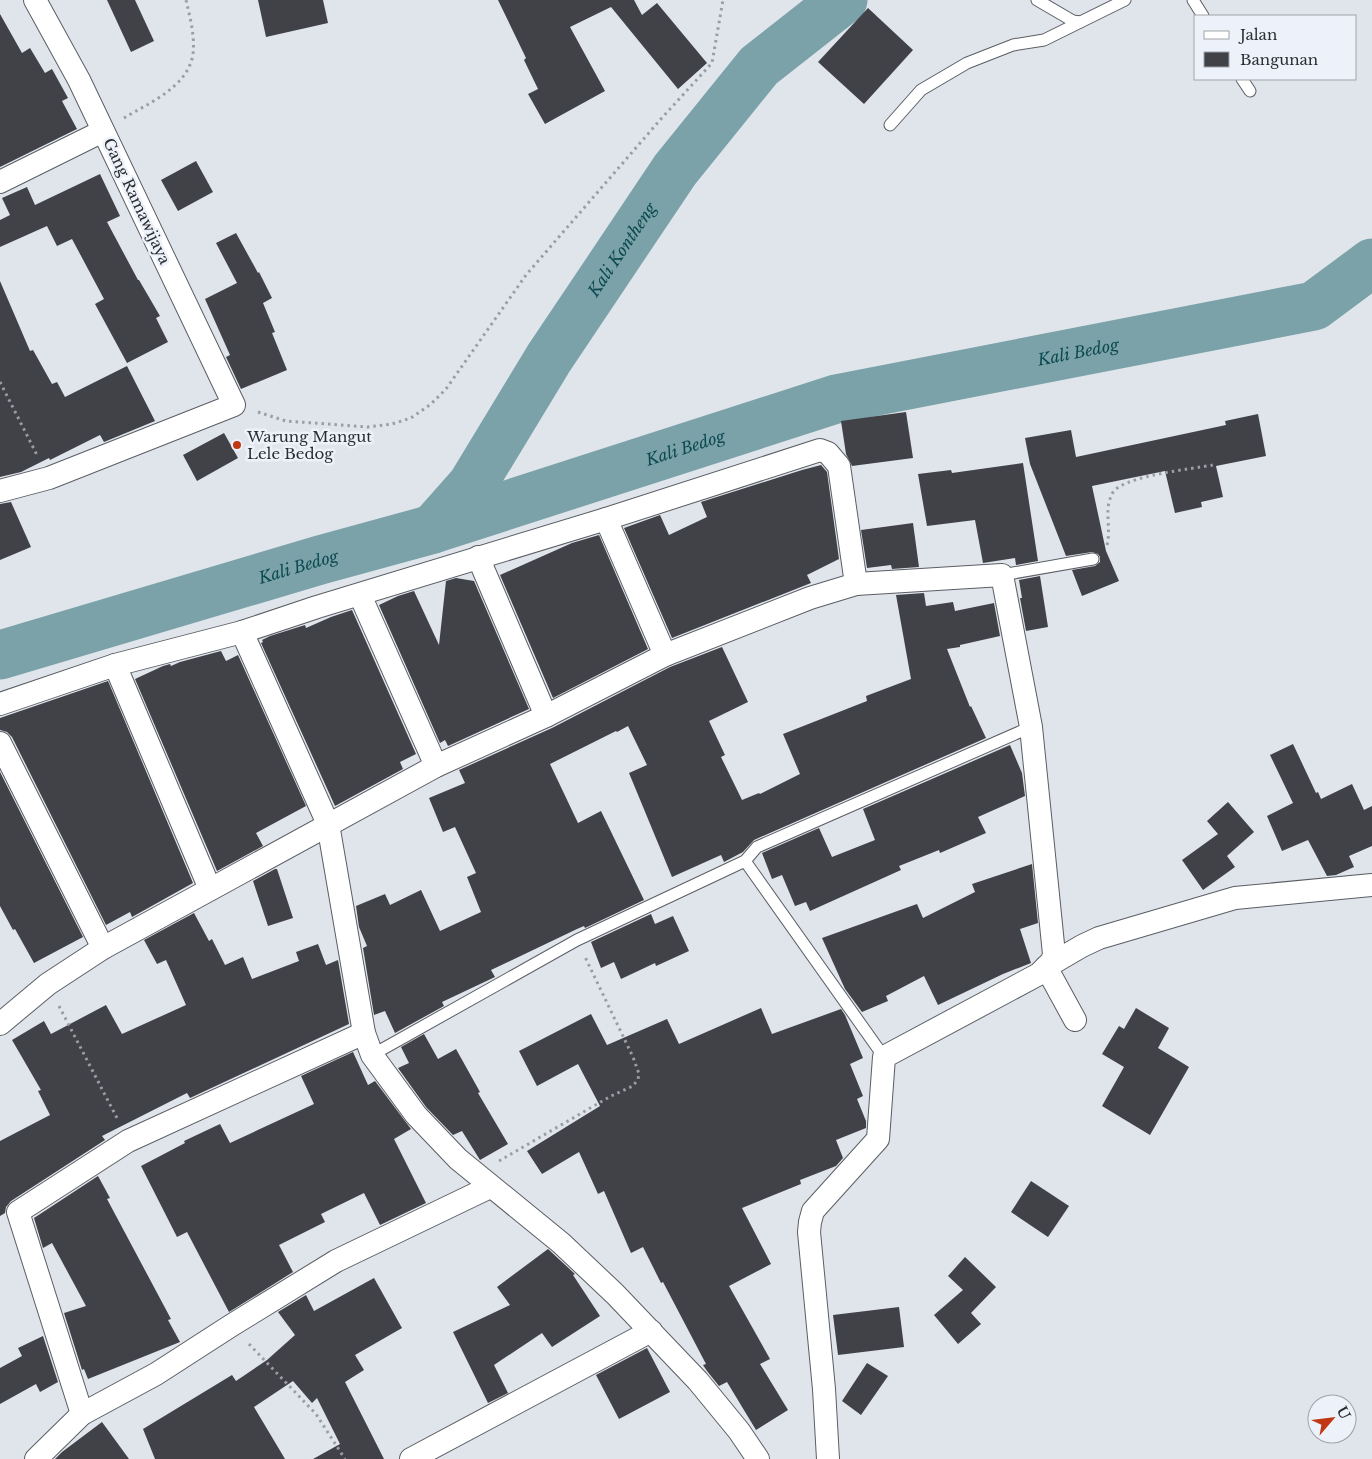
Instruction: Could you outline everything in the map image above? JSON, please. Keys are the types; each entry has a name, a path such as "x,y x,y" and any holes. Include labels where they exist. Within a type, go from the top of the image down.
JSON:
{"street":[{"name":"Gang Ramawijaya","path":"35,0 79,80 234,405"},
{"path":"0,182 103,131"},
{"path":"0,490 49,478 234,405"},
{"path":"0,704 116,665 242,632 478,557 606,519 820,450 828,452 838,466 856,584"},
{"path":"606,519 665,655"},
{"path":"478,557 546,716"},
{"path":"0,1024 48,984 103,948 436,766 546,716 665,655 810,598 856,584 1002,575 1031,727 1054,954 1052,961 1039,974 884,1057 878,1139 814,1211 810,1222 828,1459"},
{"path":"360,595 436,766"},
{"path":"242,632 328,824 364,1033 372,1055 416,1115 458,1159 561,1244 615,1294 651,1331 698,1381 739,1431 758,1459"},
{"path":"116,665 210,889"},
{"path":"0,743 103,948"},
{"path":"1046,967 1098,938 1235,898 1372,885"},
{"path":"1046,967 1075,1020"},
{"path":"82,1414 18,1212 128,1140 364,1033"},
{"path":"36,1459 82,1414 156,1374 336,1261 483,1181"},
{"path":"411,1459 651,1331"}],"lane":[{"path":"1037,0 1073,21 1080,22"},
{"path":"890,125 921,90 967,63 1013,45 1044,40 1125,0"},
{"path":"1193,0 1202,15"},
{"path":"1243,80 1250,92"},
{"path":"1002,575 1093,559"},
{"path":"372,1055 577,940 745,861 757,848 1031,727"},
{"path":"745,861 884,1057"}],"path":[{"path":"103,131 169,92 185,74 193,55 192,31 186,0"},
{"path":"234,405 286,421 368,427 392,424 411,418 432,404 446,389 526,275 712,63 723,0"},
{"path":"0,382 49,478"},
{"path":"1093,559 1105,549 1108,538 1109,501 1118,487 1135,480 1213,465"},
{"path":"483,1181 610,1096 633,1086 638,1079 639,1074 633,1057 577,940"},
{"path":"48,984 128,1140"},
{"path":"232,1325 316,1414 345,1459"}],"building":[{"path":"107,0 135,0 154,41 131,52"},
{"path":"258,0 323,0 328,23 266,37"},
{"path":"498,0 634,0 642,15 657,3 707,63 678,89 611,7 570,27 605,91 545,124 528,94 538,89 524,60 526,58"},
{"path":"868,8 913,50 864,104 818,62"},
{"path":"0,14 22,53 30,48 45,73 52,69 68,98 62,101 77,129 0,167"},
{"path":"196,161 213,192 178,211 161,180"},
{"path":"100,174 120,216 107,222 160,316 156,318 168,342 127,363 95,304 104,299 72,239 57,246 47,226 0,247 0,220 10,215 2,198 27,187 35,205"},
{"path":"236,233 272,298 263,303 275,332 272,333 287,370 241,389 226,357 230,355 205,299 237,283 216,243"},
{"path":"0,281 30,351 33,350 52,384 57,382 65,397 127,366 155,421 104,442 100,435 50,460 49,458 21,472 0,477"},
{"path":"906,412 913,458 852,466 846,454 841,421"},
{"path":"1258,414 1266,456 1216,466 1223,497 1201,502 1202,507 1175,513 1165,471 1092,486 1106,551 1119,581 1082,596 1072,570 1095,566 1100,562 1100,557 1092,552 1066,556 1030,464 1025,438 1071,430 1076,457 1226,425 1225,421"},
{"path":"224,433 238,458 197,481 183,455"},
{"path":"1023,463 1038,561 1016,565 1015,558 983,563 975,520 927,526 918,474 951,470 952,473"},
{"path":"821,465 827,472 839,559 807,575 811,583 672,638 624,528 660,515 669,535 707,517 701,502"},
{"path":"11,502 31,547 0,560 0,504"},
{"path":"913,523 919,567 892,569 891,565 867,568 861,530"},
{"path":"599,535 648,649 553,698 500,575 572,543"},
{"path":"1040,576 1048,627 1026,631 1019,580"},
{"path":"456,578 474,581 529,709 448,746 445,740 440,743 379,605 414,591 439,645 446,581"},
{"path":"924,593 926,606 953,602 955,611 994,603 1000,636 947,649 970,707 986,738 754,840 743,852 724,862 721,855 672,877 629,773 647,765 628,726 616,731 550,764 578,823 601,811 644,900 585,928 584,926 577,929 491,970 495,977 442,1002 444,1006 395,1033 385,1011 374,1015 363,948 367,946 359,927 356,906 385,894 390,905 421,890 440,931 481,912 467,877 476,873 455,827 443,832 429,798 465,783 459,770 552,728 670,667 722,647 748,702 709,721 725,755 721,757 742,800 760,794 800,774 783,734 867,701 866,696 911,679 896,595"},
{"path":"352,610 416,754 400,762 403,769 335,806 261,643 263,642 262,640 270,636 305,625 306,628"},
{"path":"221,651 226,661 238,655 306,806 256,833 263,846 217,871 135,679 163,666 170,664 171,666"},
{"path":"108,681 193,883 132,917 130,912 106,925 12,737 7,732 0,730 0,718"},
{"path":"1293,744 1316,793 1318,792 1321,799 1352,784 1364,810 1372,806 1372,846 1349,856 1354,867 1336,875 1327,876 1308,840 1282,851 1267,816 1293,803 1270,755"},
{"path":"1010,745 1022,773 1025,796 978,817 986,833 940,853 939,850 899,866 901,870 810,911 806,902 795,906 782,875 772,879 762,853 819,828 832,857 875,840 863,809"},
{"path":"0,772 83,937 34,963 0,906"},
{"path":"1228,802 1254,832 1227,856 1235,867 1203,890 1182,860 1218,834 1207,821"},
{"path":"1032,864 1038,923 1020,929 1031,963 938,1005 924,976 886,996 888,1001 862,1012 845,989 822,938 917,904 923,918 975,892 972,884"},
{"path":"277,869 293,918 268,926 253,881"},
{"path":"194,913 209,941 212,939 225,965 243,957 252,979 299,961 296,952 318,944 326,965 338,960 349,1024 190,1098 187,1093 102,1136 105,1140 11,1201 6,1207 5,1213 0,1216 0,1141 50,1115 38,1091 41,1090 12,1040 44,1021 51,1034 106,1005 122,1034 186,1005 166,960 157,964 144,940"},
{"path":"651,914 655,924 673,916 689,951 656,966 655,963 621,979 614,962 601,968 591,942"},
{"path":"761,1008 772,1034 841,1009 863,1058 850,1064 863,1096 857,1099 866,1121 866,1128 836,1140 843,1158 836,1166 800,1180 801,1184 742,1208 771,1264 729,1286 770,1359 760,1364 788,1410 756,1430 727,1382 719,1386 703,1365 706,1364 643,1247 631,1253 604,1191 598,1194 579,1152 542,1174 527,1151 600,1106 578,1064 537,1086 519,1051 591,1014 607,1045 667,1019 679,1044"},
{"path":"1136,1008 1169,1028 1158,1048 1189,1067 1150,1135 1102,1106 1124,1067 1102,1054 1119,1026 1124,1029"},
{"path":"424,1034 438,1059 456,1049 480,1092 478,1093 508,1144 480,1160 462,1131 453,1135 426,1107 398,1068 409,1063 401,1047"},
{"path":"353,1052 368,1085 375,1081 411,1129 394,1139 426,1203 380,1225 364,1193 321,1214 325,1222 279,1245 293,1272 229,1312 187,1232 177,1237 141,1166 185,1143 184,1141 220,1124 230,1143 314,1104 301,1076"},
{"path":"98,1176 110,1198 107,1199 171,1319 168,1320 180,1342 88,1379 84,1369 82,1370 64,1313 86,1306 52,1243 43,1248 34,1218"},
{"path":"1031,1181 1069,1206 1048,1237 1011,1212"},
{"path":"548,1249 575,1274 573,1275 600,1316 552,1347 542,1333 494,1365 508,1393 488,1403 453,1332 510,1305 497,1287"},
{"path":"965,1257 996,1287 971,1313 981,1324 958,1344 934,1315 963,1290 948,1276"},
{"path":"374,1278 402,1328 355,1355 364,1370 345,1382 384,1459 313,1459 340,1444 317,1398 312,1403 293,1381 254,1407 285,1459 155,1459 143,1429 232,1375 236,1381 267,1360 295,1335 278,1312 306,1295 314,1311"},
{"path":"899,1307 904,1347 838,1355 833,1315"},
{"path":"43,1336 58,1382 40,1392 36,1384 0,1404 0,1368 22,1356 18,1348"},
{"path":"647,1348 670,1392 619,1419 596,1375"},
{"path":"867,1363 888,1376 861,1415 842,1401"},
{"path":"102,1422 129,1459 55,1459 62,1452"}],"waterway":[{"name":"Kali Kontheng","path":"433,529 472,485 549,358 675,170 759,66 843,0"},
{"name":"Kali Bedog","path":"0,655 320,560 433,529 836,399 1314,306 1372,263"}],"place":[{"name":"Warung Mangut Lele Bedog","path":"237,445"}]}
